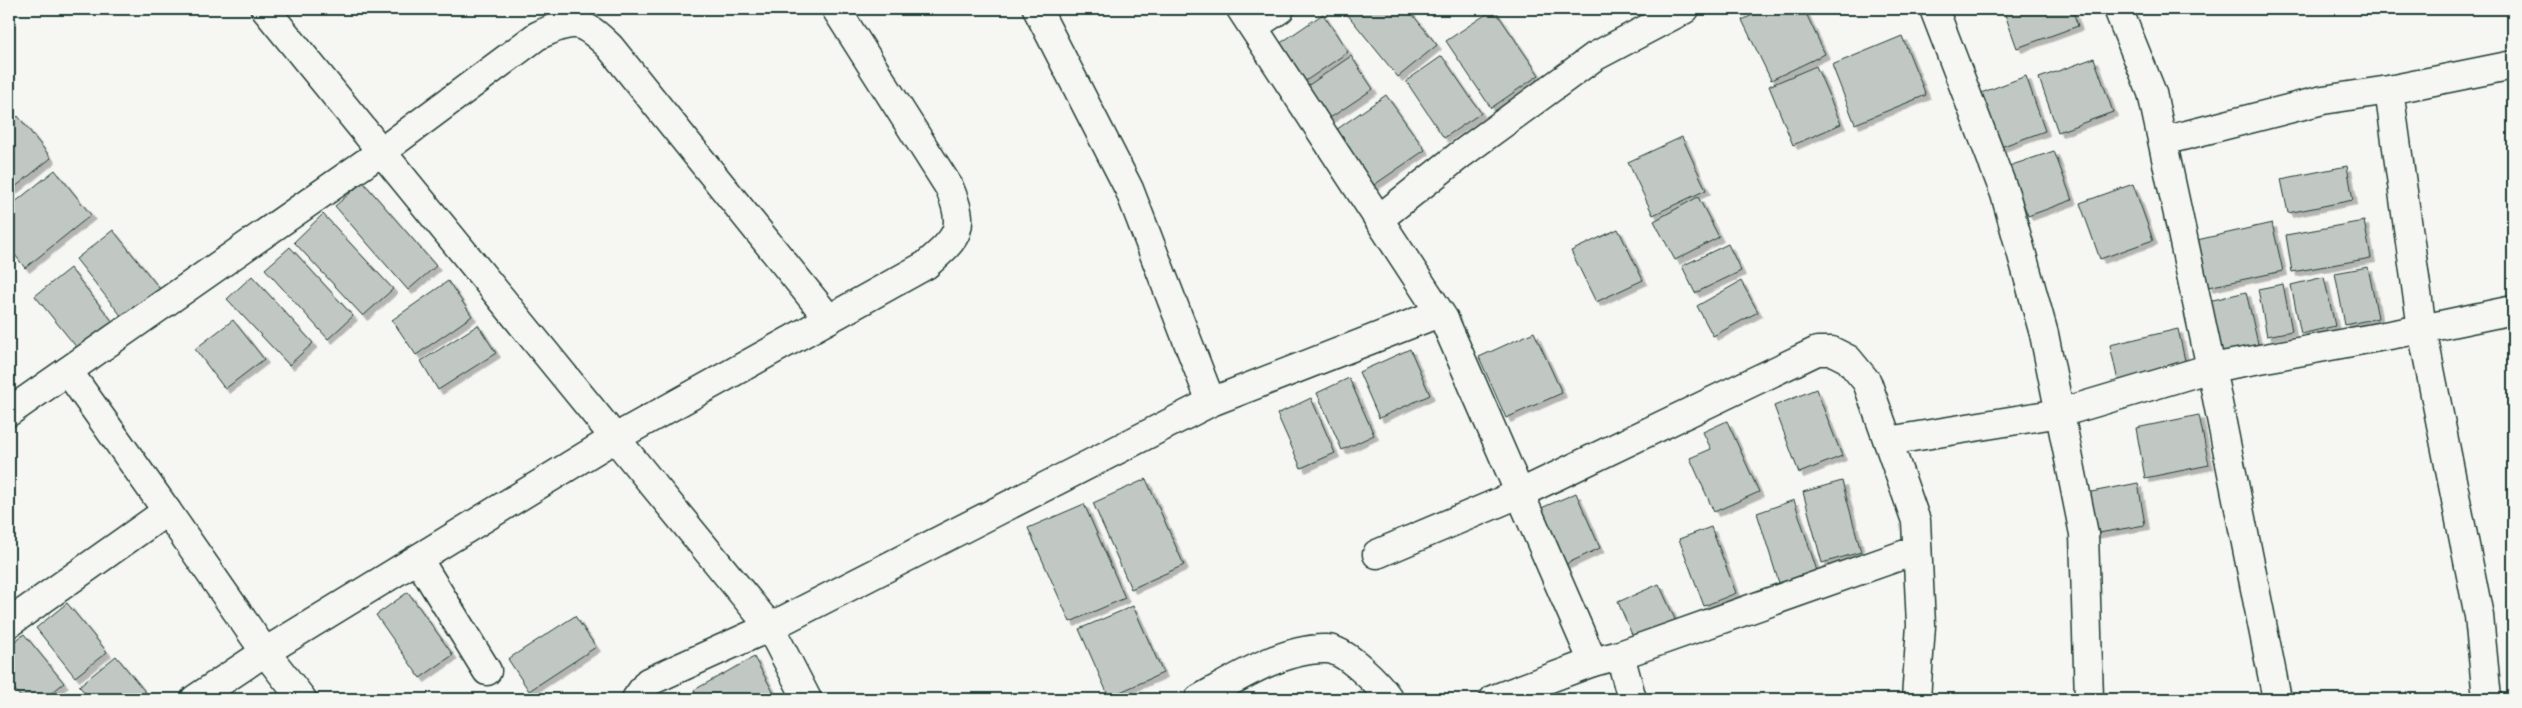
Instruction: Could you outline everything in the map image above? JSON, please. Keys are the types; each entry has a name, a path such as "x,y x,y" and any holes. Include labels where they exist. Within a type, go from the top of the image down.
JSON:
{"street":[{"path":"265,9 770,627 807,699"},
{"path":"195,699 264,652 615,438 926,265 944,250 958,231 959,210 949,187 836,9"},
{"path":"1037,9 1129,189 1211,402"},
{"path":"1280,9 1247,18 1444,319 1593,662"},
{"path":"1378,219 1460,154 1594,57 1685,9"},
{"path":"1934,9 2005,194 2044,334 2084,534 2089,699"},
{"path":"2118,9 2152,92 2211,368 2277,699"},
{"path":"9,412 381,152 537,36 559,26 578,23 596,34 610,48 830,319"},
{"path":"2162,141 2323,100 2389,90 2513,65"},
{"path":"2389,90 2422,329 2479,616 2487,699"},
{"path":"1888,441 2060,413 2211,368 2513,310"},
{"path":"636,699 648,682 770,627 1211,402 1439,313"},
{"path":"1377,554 1521,493 1817,351 1832,351 1848,359 1867,382 1916,521 1921,625 1916,699"},
{"path":"68,370 264,652 302,699"},
{"path":"9,623 167,511"},
{"path":"1494,699 1593,662 1620,655 1917,550"},
{"path":"418,559 488,671"},
{"path":"1199,699 1290,654 1329,649 1360,666 1389,699"},
{"path":"1620,655 1632,699"}],"building":[{"path":"1343,9 1408,9 1437,45 1398,77"},
{"path":"1494,9 1539,75 1491,108 1446,41"},
{"path":"1765,9 1804,9 1825,54 1771,80 1742,20"},
{"path":"2003,9 2072,9 2078,26 2017,48"},
{"path":"1323,14 1348,52 1304,82 1279,44"},
{"path":"1902,36 1926,95 1855,124 1832,65"},
{"path":"1351,56 1373,89 1327,120 1306,87"},
{"path":"1442,56 1481,113 1444,138 1406,81"},
{"path":"2094,58 2113,112 2058,132 2039,78"},
{"path":"1816,66 1841,124 1793,145 1769,86"},
{"path":"2026,76 2045,131 1992,150 1973,96"},
{"path":"1386,95 1425,150 1371,187 1333,132"},
{"path":"18,116 51,158 9,192 9,124"},
{"path":"1682,137 1706,190 1653,215 1628,162"},
{"path":"2054,151 2072,200 2028,216 2009,166"},
{"path":"2347,166 2353,200 2288,213 2281,179"},
{"path":"55,170 91,215 25,268 9,247 9,207"},
{"path":"363,182 436,266 408,290 335,206"},
{"path":"2133,184 2153,240 2100,259 2080,203"},
{"path":"1698,197 1719,237 1675,260 1654,221"},
{"path":"323,214 393,289 363,316 294,242"},
{"path":"2364,221 2371,258 2292,272 2286,235"},
{"path":"2272,223 2283,271 2208,287 2197,240"},
{"path":"1618,229 1643,280 1596,302 1571,251"},
{"path":"113,230 160,289 123,318 76,259"},
{"path":"1728,244 1741,271 1695,293 1682,266"},
{"path":"290,247 353,316 328,339 265,269"},
{"path":"2368,267 2378,318 2345,325 2335,273"},
{"path":"70,268 113,322 78,349 35,296"},
{"path":"252,276 313,343 289,365 227,299"},
{"path":"2324,277 2335,326 2301,334 2291,285"},
{"path":"448,281 472,316 416,355 392,320"},
{"path":"1741,281 1758,312 1713,336 1697,306"},
{"path":"2283,284 2292,331 2267,336 2258,289"},
{"path":"2246,292 2259,348 2221,357 2209,301"},
{"path":"233,320 264,359 225,389 195,349"},
{"path":"478,325 496,353 438,390 421,361"},
{"path":"2178,329 2186,365 2118,381 2110,345"},
{"path":"1534,332 1562,393 1506,418 1479,357"},
{"path":"1410,349 1430,395 1379,418 1359,372"},
{"path":"1349,378 1374,435 1342,450 1317,393"},
{"path":"1816,389 1842,456 1799,473 1774,406"},
{"path":"1311,398 1335,453 1301,468 1277,414"},
{"path":"2199,415 2209,465 2145,478 2136,428"},
{"path":"1727,421 1759,492 1714,512 1690,458 1711,449 1703,432"},
{"path":"1146,479 1184,565 1131,589 1093,503"},
{"path":"1842,481 1861,552 1822,563 1803,492"},
{"path":"2138,483 2145,525 2093,534 2086,493"},
{"path":"1576,493 1600,548 1564,565 1539,509"},
{"path":"1794,500 1817,571 1779,583 1757,513"},
{"path":"1084,504 1125,598 1070,622 1028,528"},
{"path":"1711,527 1736,593 1704,606 1679,539"},
{"path":"1659,584 1678,626 1636,644 1618,602"},
{"path":"408,592 453,655 420,678 376,615"},
{"path":"67,603 107,652 75,677 36,628"},
{"path":"1133,606 1163,673 1109,697 1079,629"},
{"path":"575,616 596,647 529,691 508,659"},
{"path":"24,634 64,683 44,699 22,699 9,682 9,646"},
{"path":"116,656 151,699 90,699 79,686"},
{"path":"754,657 777,699 698,699 694,690"}]}
